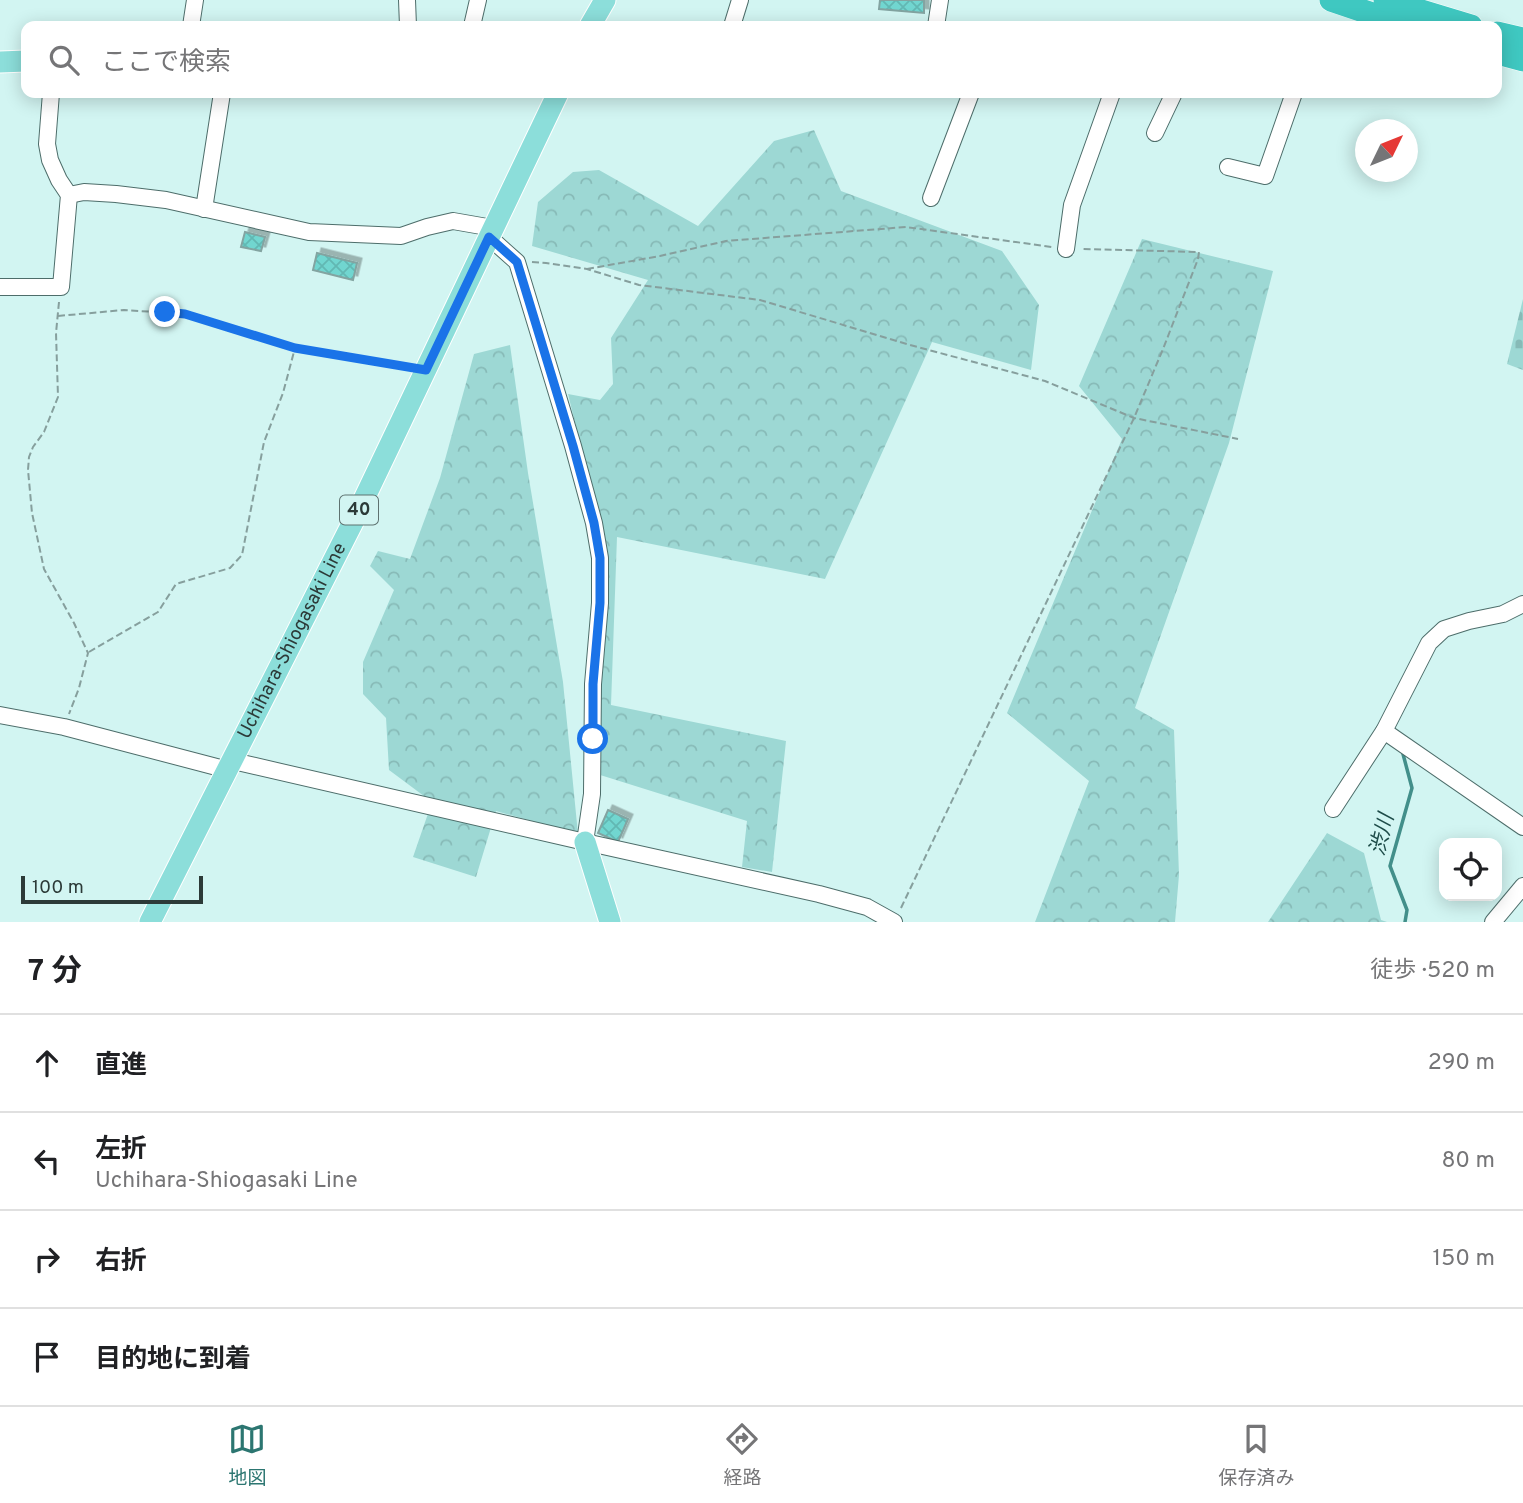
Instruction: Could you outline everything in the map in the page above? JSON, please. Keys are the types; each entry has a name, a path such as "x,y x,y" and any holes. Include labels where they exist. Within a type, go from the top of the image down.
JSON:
{"highway":[{"path":"1331,0 1393,21"},
{"path":"1385,0 1454,21"},
{"path":"1502,34 1523,39"},
{"path":"1502,54 1523,60"}],"main road":[{"path":"593,21 605,0"},
{"path":"0,62 21,61"},
{"name":"Uchihara-Shiogasaki Line","path":"150,922 354,520 556,98"},
{"path":"585,842 610,922"}],"street":[{"path":"192,21 195,0"},
{"path":"407,0 408,21"},
{"path":"473,21 478,0"},
{"path":"734,21 740,0"},
{"path":"937,21 940,0"},
{"path":"0,287 61,287 69,195 50,160 47,144 51,98"},
{"path":"204,209 221,98"},
{"path":"931,198 969,98"},
{"path":"1066,248 1072,205 1110,98"},
{"path":"1155,133 1172,98"},
{"path":"1228,167 1265,176 1292,98"},
{"path":"69,195 84,192 166,200 309,232 401,236 453,221 491,232 517,262 573,446 594,523 600,558 600,603 593,684 592,794 585,842"},
{"path":"1333,809 1384,731 1429,643 1444,629 1503,614 1523,604"},
{"path":"0,715 806,891 897,916"},
{"path":"1384,731 1523,827"},
{"path":"1493,922 1523,886"}],"path":[{"path":"587,269 726,241 906,227 1066,248 1199,252 1174,324 1134,418 897,916"},
{"path":"517,262 587,269 639,285 760,300 910,345 1045,381 1134,418 1238,439"},
{"path":"61,287 57,316 58,397 44,432 33,447 27,470 44,569 88,652 79,688 64,727"},
{"path":"57,316 124,310 185,314 295,348 426,370"},
{"path":"88,652 158,612 176,584 230,568 242,555 264,442 295,348"}],"green space":[{"path":"814,130 841,191 1002,251 1039,305 1031,370 932,342 825,579 617,537 611,705 786,741 772,872 742,867 747,821 597,774 607,553 568,394 600,400 613,384 611,338 648,280 532,246 538,202 573,172 599,170 698,226 774,141"},
{"path":"1142,239 1273,271 1229,443 1135,708 1174,730 1179,875 1175,922 1035,922 1089,781 1007,713 1122,439 1079,386"},
{"path":"1523,299 1523,370 1507,364"},
{"path":"510,345 528,473 563,682 578,834 496,811 476,877 413,857 432,802 389,770 386,718 363,694 363,662 394,590 370,566 378,551 410,559 440,478 474,354"},
{"path":"1327,833 1364,853 1381,920 1387,922 1268,922"}],"building":[{"path":"880,0 924,0 924,13 879,9"},
{"path":"245,232 265,237 261,251 241,247"},
{"path":"317,253 357,263 353,280 313,270"},
{"path":"608,810 628,819 618,842 598,833"}],"waterway":[{"name":"渋川","path":"1403,754 1412,788 1390,866 1407,910 1405,922"}],"route":[{"path":"165,312 185,314 295,348 426,370 489,237 517,262 573,446 594,523 600,558 600,603 593,684 593,739"}]}
